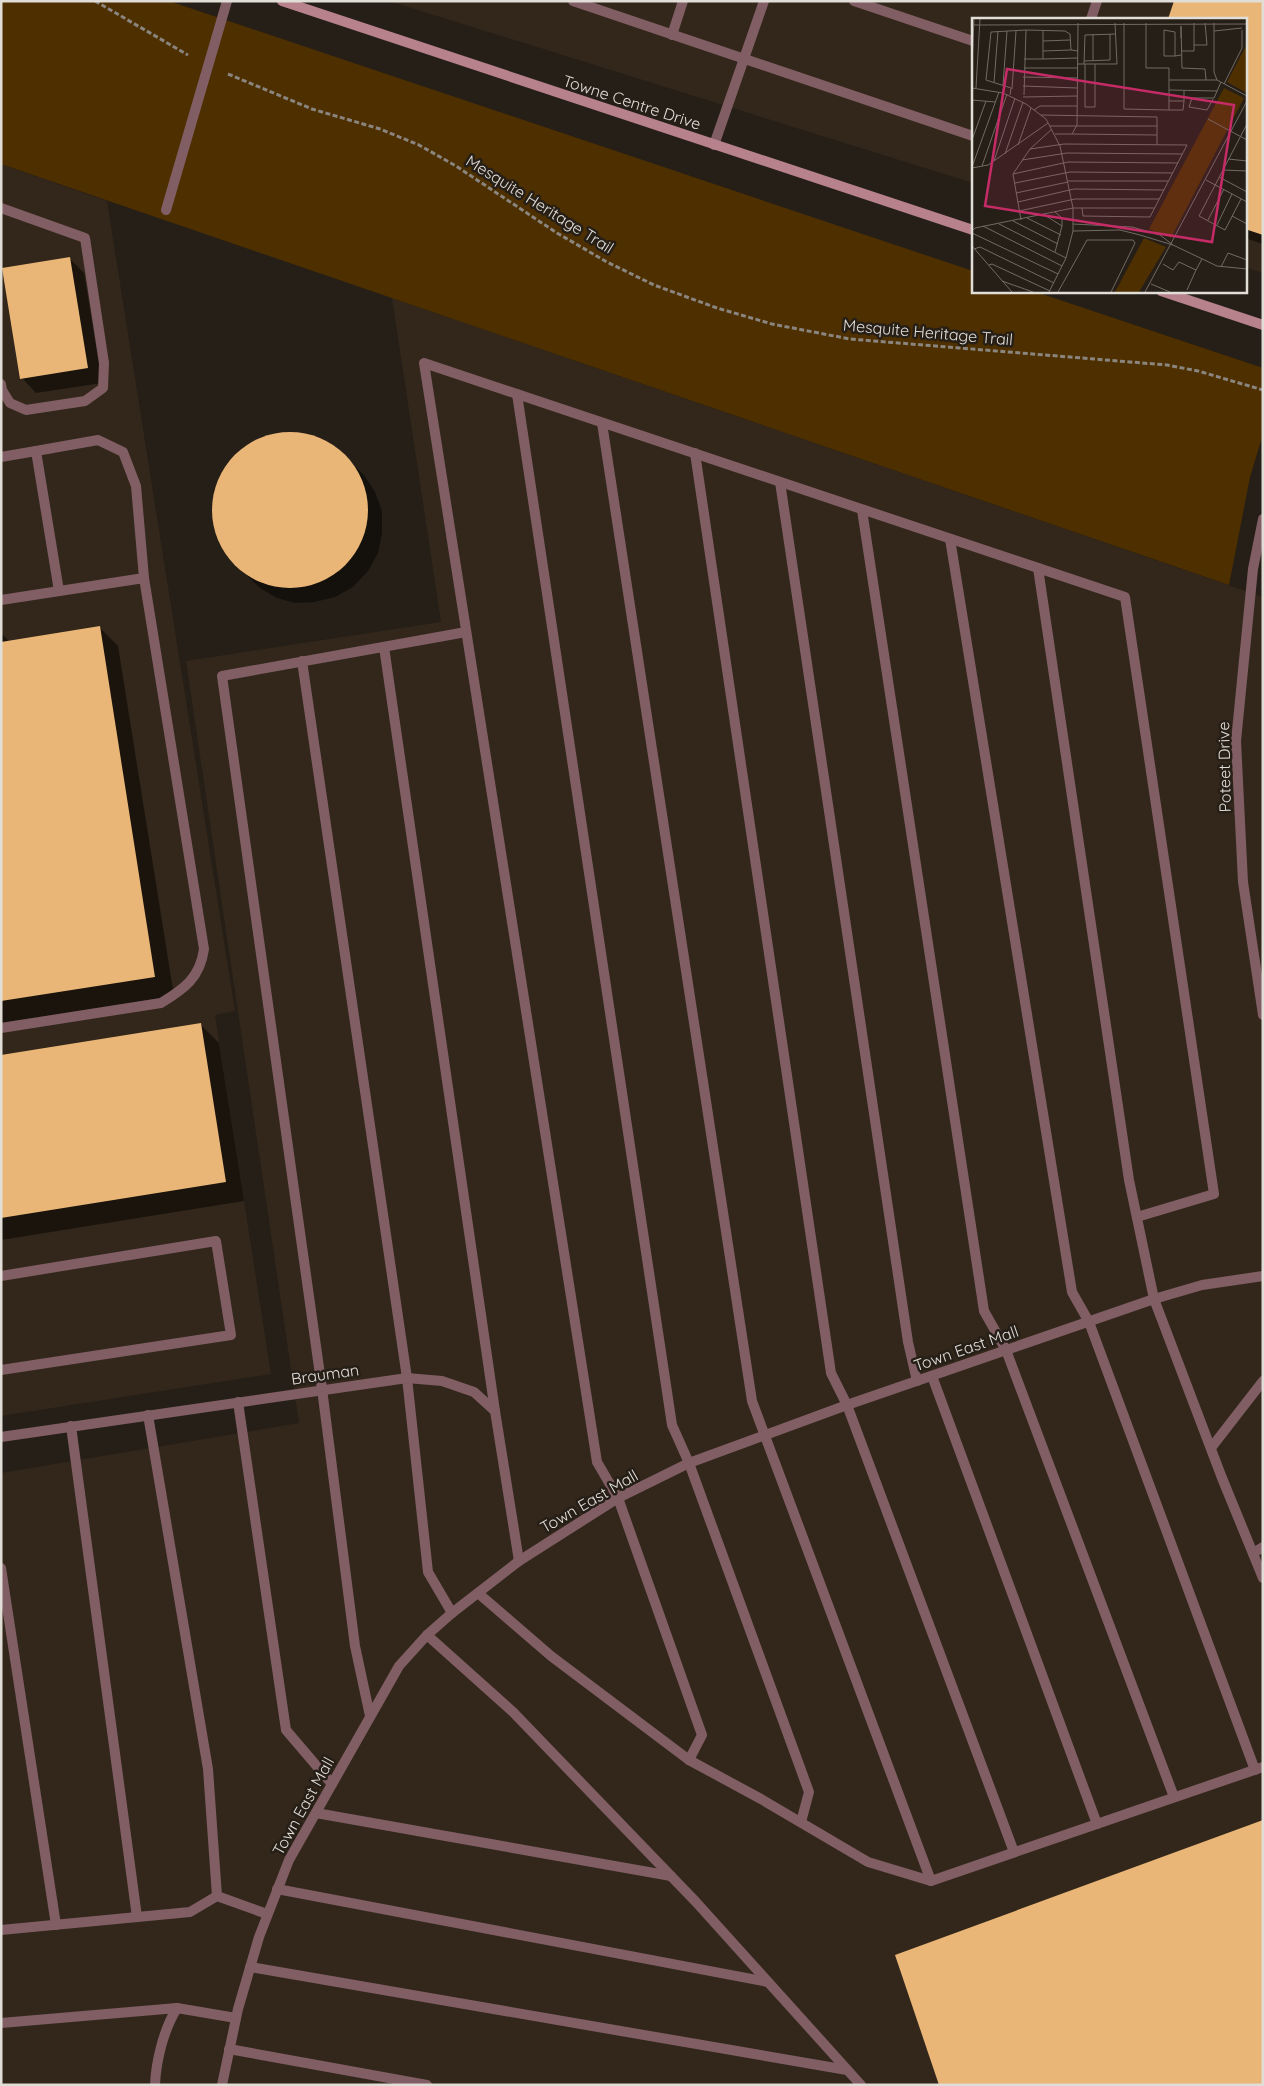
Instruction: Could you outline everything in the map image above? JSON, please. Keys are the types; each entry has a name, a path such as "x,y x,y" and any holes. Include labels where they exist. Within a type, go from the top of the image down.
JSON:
{"street":[{"path":"166,210 206,65 226,1"},
{"name":"Towne Centre Drive","path":"282,1 972,230"},
{"path":"573,1 600,6 672,35 972,136"},
{"path":"672,35 683,1"},
{"path":"714,145 764,1"},
{"path":"854,1 972,41"},
{"path":"1091,18 1097,1"},
{"path":"1,208 85,238 104,363 103,388 85,401 26,410 10,403 2,390 1,384"},
{"path":"1164,292 1263,324"},
{"path":"689,1760 702,1735 618,1498 597,1462 424,363 1125,597 1214,1194 1137,1216"},
{"path":"517,394 672,1425 689,1464 809,1792 801,1822"},
{"path":"602,423 752,1401 766,1434 931,1881"},
{"path":"1,456 98,440 122,452 136,486 144,578 204,950 202,964 192,979 161,1003 1,1028"},
{"path":"36,451 59,591"},
{"path":"694,454 831,1372 847,1404 1014,1852"},
{"path":"780,482 908,1342 917,1381"},
{"path":"862,510 984,1311 1006,1350 1174,1797"},
{"name":"Poteet Drive","path":"1263,519 1253,570 1236,741 1243,882 1263,1015"},
{"path":"478,1593 551,1656 689,1760 801,1822 868,1862 931,1881 1259,1769 1089,1322 1072,1292 950,539"},
{"path":"1038,568 1129,1180 1154,1299 1263,1578"},
{"path":"1,600 144,578"},
{"path":"370,1716 355,1646 322,1389 222,676 466,632"},
{"path":"384,647 495,1411 519,1561"},
{"path":"302,662 407,1378 428,1572 452,1613"},
{"path":"1,1276 216,1241 231,1335 1,1370"},
{"name":"Town East Mall","path":"222,2085 236,2018 250,1967 289,1860 399,1666 427,1635 452,1613 519,1561 618,1498 689,1464 847,1404 1154,1299 1202,1285 1263,1276"},
{"path":"932,1376 1096,1824"},
{"name":"Brauman","path":"1,1437 407,1378 442,1381 474,1392 495,1411"},
{"path":"1211,1448 1263,1381"},
{"path":"238,1402 286,1730 332,1784"},
{"path":"148,1415 208,1769 217,1896"},
{"path":"71,1426 137,1917"},
{"path":"1253,1553 1263,1547"},
{"path":"1,1568 56,1925"},
{"path":"427,1635 513,1712 671,1876 861,2085"},
{"path":"316,1813 671,1876"},
{"path":"278,1889 768,1982"},
{"path":"217,1896 268,1914"},
{"path":"1,1930 190,1912 217,1896"},
{"path":"250,1967 847,2070"},
{"path":"155,2085 156,2070 172,2018 177,2008"},
{"path":"1,2023 177,2008 236,2018"},
{"path":"229,2049 427,2085"}],"path":[{"name":"Mesquite Heritage Trail","path":"95,1 206,65 312,109 380,129 419,145 456,166 557,233 607,262 654,285 717,308 772,324 850,339 1167,366 1198,371 1263,390"}],"shaded area":[{"path":"1,1 169,1 972,271 972,292 1036,292 1263,368 1263,434 1250,477 1229,585 1,164"},
{"path":"389,1 1263,1 1263,273 1246,267 1246,18 972,18 972,183"},
{"path":"1,164 107,201 235,1011 215,1015 271,1374 1,1416"},
{"path":"392,298 1263,597 1263,2085 1,2085 1,1473 299,1423 186,661 441,622"}],"building":[{"path":"1174,1 1263,1 1263,235 1246,229 1246,18 1168,18"},
{"path":"70,257 88,368 20,379 2,268"},
{"path":"282,432 298,432 320,437 346,454 363,480 368,510 363,540 346,566 320,583 298,588 282,588 260,583 240,571 229,560 217,540 212,518 212,502 217,480 229,460 240,449 260,437"},
{"path":"100,626 155,977 1,1001 1,642"},
{"path":"201,1023 226,1182 1,1218 1,1055"},
{"path":"1263,1820 1263,2085 939,2085 895,1955"}]}
